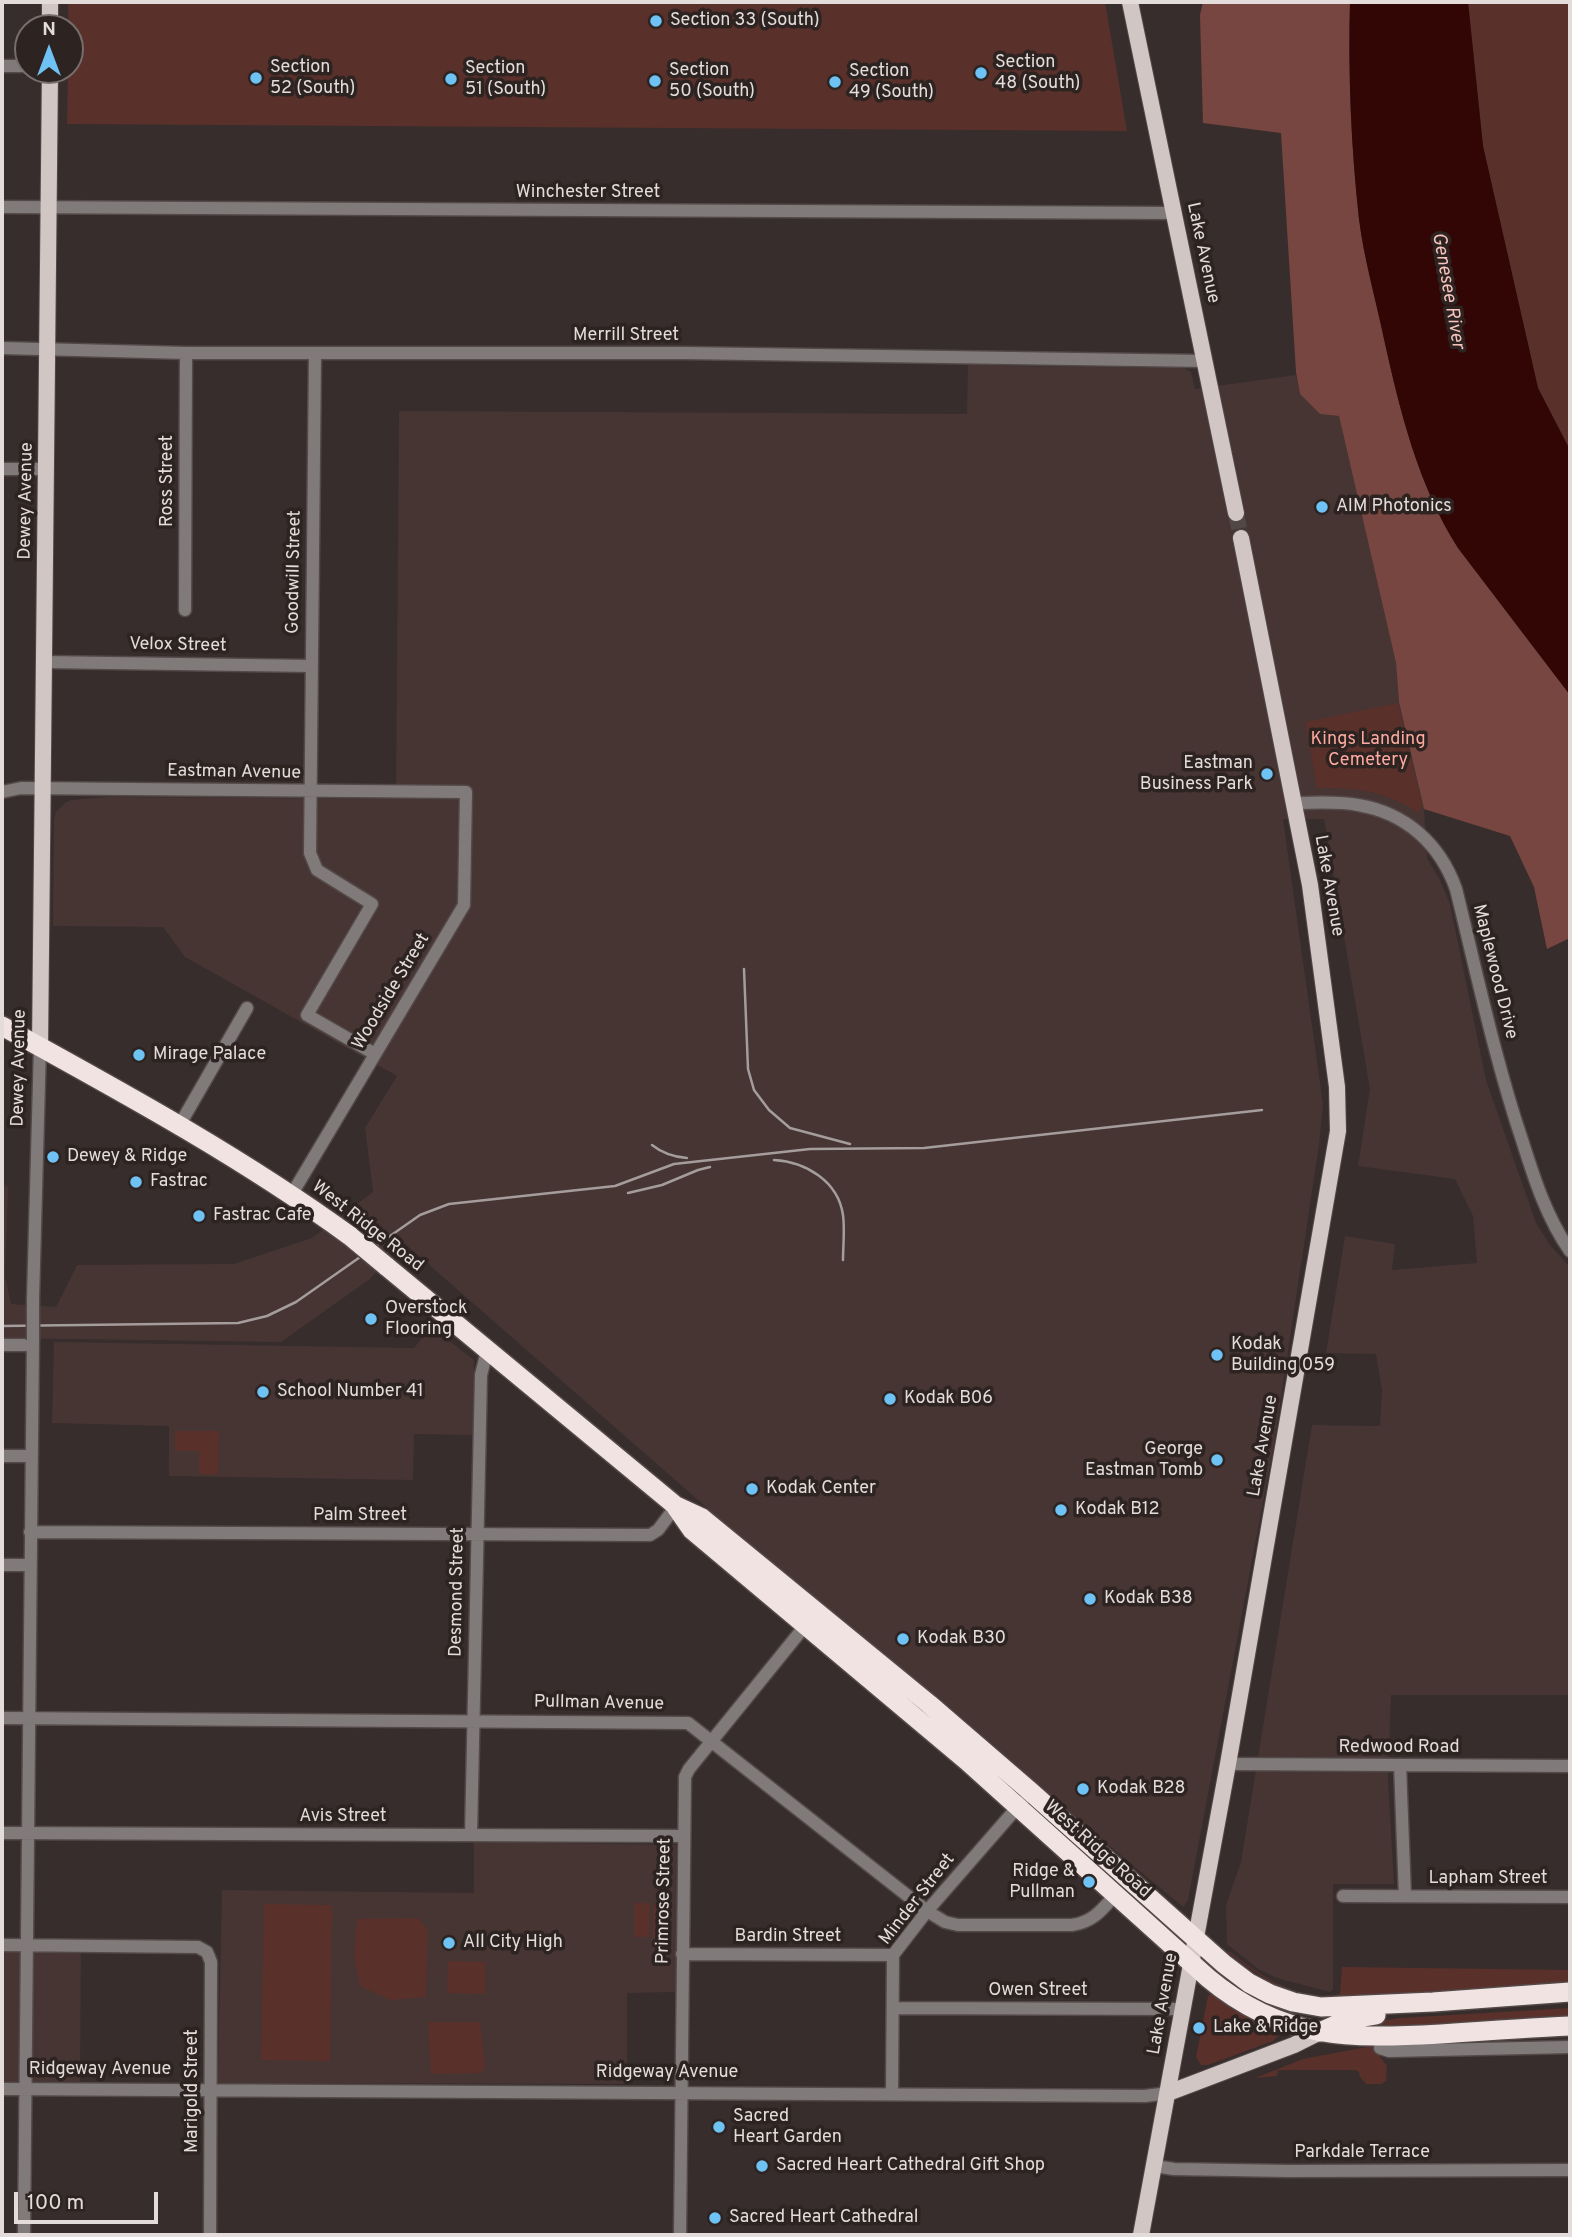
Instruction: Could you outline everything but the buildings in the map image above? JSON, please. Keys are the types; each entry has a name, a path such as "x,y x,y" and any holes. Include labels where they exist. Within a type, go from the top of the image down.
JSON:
{"highway":[{"name":"West Ridge Road","path":"2,1026 179,1126 292,1194 350,1237 676,1506 702,1518 1115,1895 1220,1987 1253,2009 1283,2022 1320,2032 1358,2037 1570,2026"},
{"name":"West Ridge Road","path":"811,1619 929,1704 1196,1939 1249,1983 1270,1994 1300,2003 1336,2007 1570,1992"},
{"path":"1320,2032 1347,2020 1469,2000"},
{"path":"1358,2037 1380,2048"}],"main road":[{"name":"Lake Avenue","path":"1130,2 1236,513"},
{"name":"Dewey Avenue","path":"40,1047 50,84"},
{"name":"Lake Avenue","path":"1141,2235 1228,1764 1338,1131 1336,1087 1315,920 1241,538"},
{"name":"Ridgeway Avenue","path":"1168,2093 1294,2045 1320,2032"}],"street":[{"name":"Winchester Street","path":"2,207 1174,213"},
{"name":"Merrill Street","path":"2,348 186,353 685,353 1205,361"},
{"name":"Ross Street","path":"186,353 186,610"},
{"name":"Goodwill Street","path":"315,354 310,853 317,870 372,904 307,1015 375,1054"},
{"path":"2,469 47,469"},
{"name":"Velox Street","path":"44,662 311,666"},
{"name":"Eastman Avenue","path":"2,792 21,788 466,792"},
{"name":"Woodside Street","path":"292,1194 464,905 466,792"},
{"name":"Maplewood Drive","path":"1293,803 1356,804 1379,810 1420,833 1446,864 1455,889 1507,1097 1544,1204 1570,1251"},
{"path":"179,1126 247,1007"},
{"name":"Dewey Avenue","path":"24,2235 33,1299 40,1047"},
{"path":"2,1345 33,1342"},
{"name":"Desmond Street","path":"471,1835 481,1375 487,1351"},
{"path":"2,1456 31,1456"},
{"name":"Palm Street","path":"30,1532 650,1535 658,1530 676,1506"},
{"path":"2,1565 30,1565"},
{"name":"Primrose Street","path":"680,2235 685,1776 811,1619"},
{"name":"Pullman Avenue","path":"2,1718 688,1723 927,1911 945,1922 958,1925 1087,1923 1099,1914 1115,1895"},
{"name":"Redwood Road","path":"1228,1764 1570,1766"},
{"name":"Lapham Street","path":"1400,1765 1405,1896"},
{"name":"Minder Street","path":"892,2094 893,1955 927,1911 1031,1792"},
{"name":"Avis Street","path":"2,1833 684,1836"},
{"name":"Lapham Street","path":"1343,1896 1570,1897"},
{"path":"2,1945 25,1946"},
{"name":"Marigold Street","path":"25,1946 198,1947 205,1949 209,1955 210,2235"},
{"name":"Bardin Street","path":"682,1954 893,1955"},
{"name":"Owen Street","path":"893,2007 1183,2009"},
{"path":"1380,2048 1388,2051 1570,2047"},
{"name":"Ridgeway Avenue","path":"2,2089 1168,2093"},
{"name":"Parkdale Terrace","path":"1154,2166 1174,2169 1241,2168 1289,2171 1570,2170"}],"shaded area":[{"path":"1203,2 1350,2 1351,110 1359,219 1390,366 1412,447 1432,499 1458,548 1570,695 1570,938 1547,949 1534,887 1510,836 1424,809 1399,702 1396,663 1339,416 1320,414 1300,394 1296,372 1281,133 1203,123 1200,15"},
{"name":"Eastman Business Park","path":"968,361 1003,366 1184,368 1191,372 1195,389 1296,375 1300,394 1320,414 1339,416 1396,663 1399,702 1424,809 1427,858 1450,904 1486,1080 1536,1223 1550,1245 1570,1267 1570,1695 1391,1695 1388,1778 1394,1884 1333,1884 1333,1989 1330,1992 1277,1978 1258,1969 1227,1944 1226,1905 1241,1862 1312,1425 1380,1426 1382,1391 1376,1354 1326,1353 1345,1236 1395,1244 1392,1270 1477,1263 1473,1216 1455,1179 1358,1166 1370,1089 1324,819 1283,819 1323,1104 1274,1444 1188,1900 1183,1907 770,1563 403,1242 370,1279 281,1342 2,1338 2,1184 8,1187 5,1276 11,1304 56,1307 77,1265 234,1264 312,1238 373,1192 365,1128 397,1076 185,957 163,927 53,926 54,819 56,812 71,800 108,797 396,799 399,411 967,414"},
{"name":"School Number 41","path":"431,1327 474,1360 473,1435 414,1434 413,1480 169,1476 169,1426 52,1423 54,1342 414,1348"},
{"name":"All City High","path":"474,1842 676,1845 676,1992 627,1993 627,2084 218,2083 222,1890 474,1893"},
{"path":"2,1945 81,1946 80,2090 2,2089"}],"green space":[{"path":"68,2 1105,2 1127,131 67,124 68,84 84,84 84,14 68,14"},
{"path":"1468,2 1570,2 1570,450 1538,388 1483,146"},
{"name":"Kings Landing Cemetery","path":"1398,703 1422,806 1419,813 1394,799 1370,792 1317,788 1305,722"},
{"path":"175,1431 219,1431 218,1474 199,1474 199,1451 175,1451"},
{"path":"634,1903 650,1903 649,1937 634,1937"},
{"path":"264,1904 332,1905 330,2061 261,2060"},
{"path":"654,1904 669,1904 669,1938 653,1938"},
{"path":"418,1918 428,1930 426,1997 390,2000 360,1986 354,1958 357,1919"},
{"path":"1229,1951 1280,1985 1310,1995 1340,1994 1342,1967 1570,1970 1570,1984 1339,2003 1292,1991 1280,1986 1255,1972"},
{"path":"448,1961 485,1962 485,1994 447,1993"},
{"path":"1212,1993 1277,2030 1278,2036 1273,2041 1208,2065 1201,2065 1196,2057 1208,1996"},
{"path":"1570,2008 1570,2017 1386,2030 1346,2030 1399,2018"},
{"path":"428,2022 480,2022 485,2067 481,2073 431,2074"},
{"path":"1372,2046 1387,2066 1386,2081 1381,2084 1366,2084 1355,2070 1278,2070 1277,2076 1255,2078 1303,2059"}],"water":[{"name":"Genesee River","path":"1350,2 1468,2 1483,146 1538,388 1570,450 1570,695 1458,548 1432,499 1412,447 1390,366 1359,219 1351,110"}],"tunnel":[{"path":"1236,513 1241,538"}],"railway":[{"path":"744,969 748,1069 754,1090 769,1110 790,1128 850,1144"},
{"path":"2,1326 238,1323 267,1316 296,1302 420,1215 449,1204 615,1186 674,1164 810,1149 924,1148 1262,1110"},
{"path":"652,1145 668,1154 687,1158"},
{"path":"774,1160 809,1169 835,1192 843,1215 843,1260"},
{"path":"628,1193 662,1185 710,1167"}],"place":[{"name":"Section 33 (South)","path":"656,21"},
{"name":"Section 48 (South)","path":"981,73"},
{"name":"Section 52 (South)","path":"256,78"},
{"name":"Section 51 (South)","path":"451,79"},
{"name":"Section 50 (South)","path":"655,81"},
{"name":"Section 49 (South)","path":"835,82"},
{"name":"AIM Photonics","path":"1322,507"},
{"name":"Eastman Business Park","path":"1267,774"},
{"name":"Mirage Palace","path":"139,1055"},
{"name":"Dewey & Ridge","path":"53,1157"},
{"name":"Fastrac","path":"136,1182"},
{"name":"Fastrac Cafe","path":"199,1216"},
{"name":"Overstock Flooring","path":"371,1319"},
{"name":"Kodak Building 059","path":"1217,1355"},
{"name":"School Number 41","path":"263,1392"},
{"name":"Kodak B06","path":"890,1399"},
{"name":"George Eastman Tomb","path":"1217,1460"},
{"name":"Kodak Center","path":"752,1489"},
{"name":"Kodak B12","path":"1061,1510"},
{"name":"Kodak B38","path":"1090,1599"},
{"name":"Kodak B30","path":"903,1639"},
{"name":"Kodak B28","path":"1083,1789"},
{"name":"Ridge & Pullman","path":"1089,1882"},
{"name":"All City High","path":"449,1943"},
{"name":"Lake & Ridge","path":"1199,2028"},
{"name":"Sacred Heart Garden","path":"719,2127"},
{"name":"Sacred Heart Cathedral Gift Shop","path":"762,2166"},
{"name":"Sacred Heart Cathedral","path":"715,2218"}]}
